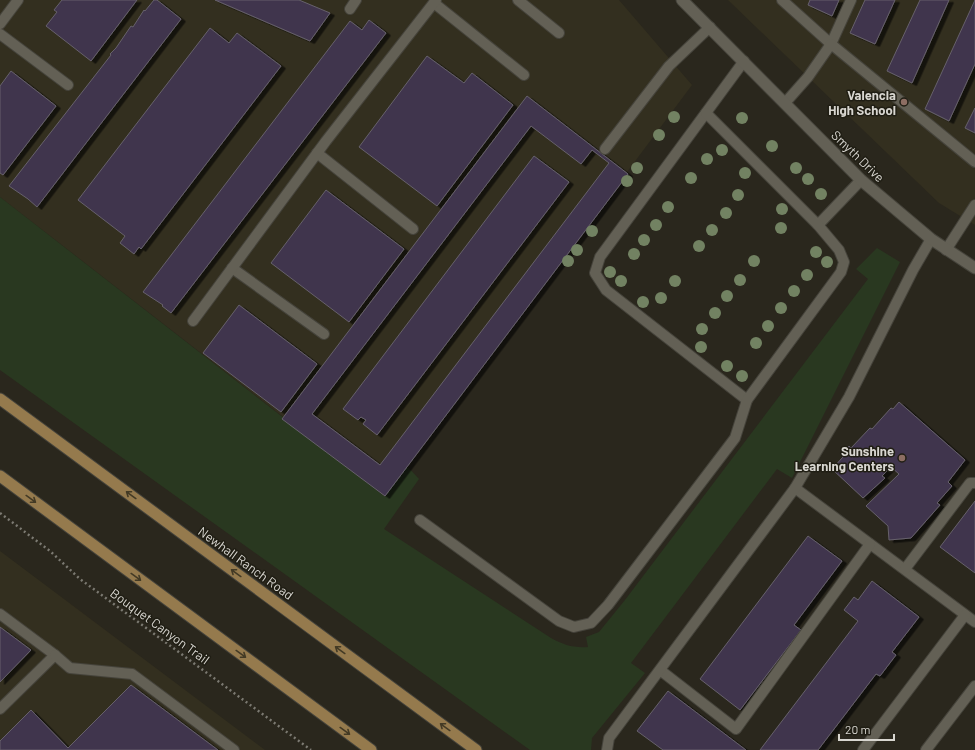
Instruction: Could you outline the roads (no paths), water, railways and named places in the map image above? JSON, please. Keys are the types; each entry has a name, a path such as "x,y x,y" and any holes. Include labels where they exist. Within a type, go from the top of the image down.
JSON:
{"main road":[{"name":"Newhall Ranch Road","path":"0,399 476,750"},
{"path":"0,476 371,750"}],"street":[{"name":"Smyth Drive","path":"682,0 861,180 931,239 975,268"}],"lane":[{"path":"0,24 18,0"},
{"path":"350,9 356,0"},
{"path":"518,0 559,33"},
{"path":"782,0 831,44 975,162"},
{"path":"785,103 808,77 831,44 851,0"},
{"path":"193,321 317,153 435,1 524,75"},
{"path":"605,149 669,66 710,28"},
{"path":"0,34 68,85"},
{"path":"744,61 600,257 595,273 606,290 747,400"},
{"path":"420,520 558,621 574,627 591,623 608,605 735,438 747,400 841,272 844,262 839,250 818,225 706,113"},
{"path":"317,153 413,229"},
{"path":"818,225 861,180"},
{"path":"946,250 975,205"},
{"path":"607,750 609,738 795,488 849,397 913,270 931,239"},
{"path":"232,268 324,334"},
{"path":"905,569 970,483 975,483"},
{"path":"795,488 975,622"},
{"path":"660,670 736,730 870,544"},
{"path":"0,614 70,668 132,674 234,750"},
{"path":"863,750 965,615"},
{"path":"0,709 55,655"},
{"path":"926,750 975,686"}],"place":[{"name":"Valencia High School","path":"904,102"},
{"name":"Sunshine Learning Centers","path":"902,458"}]}
